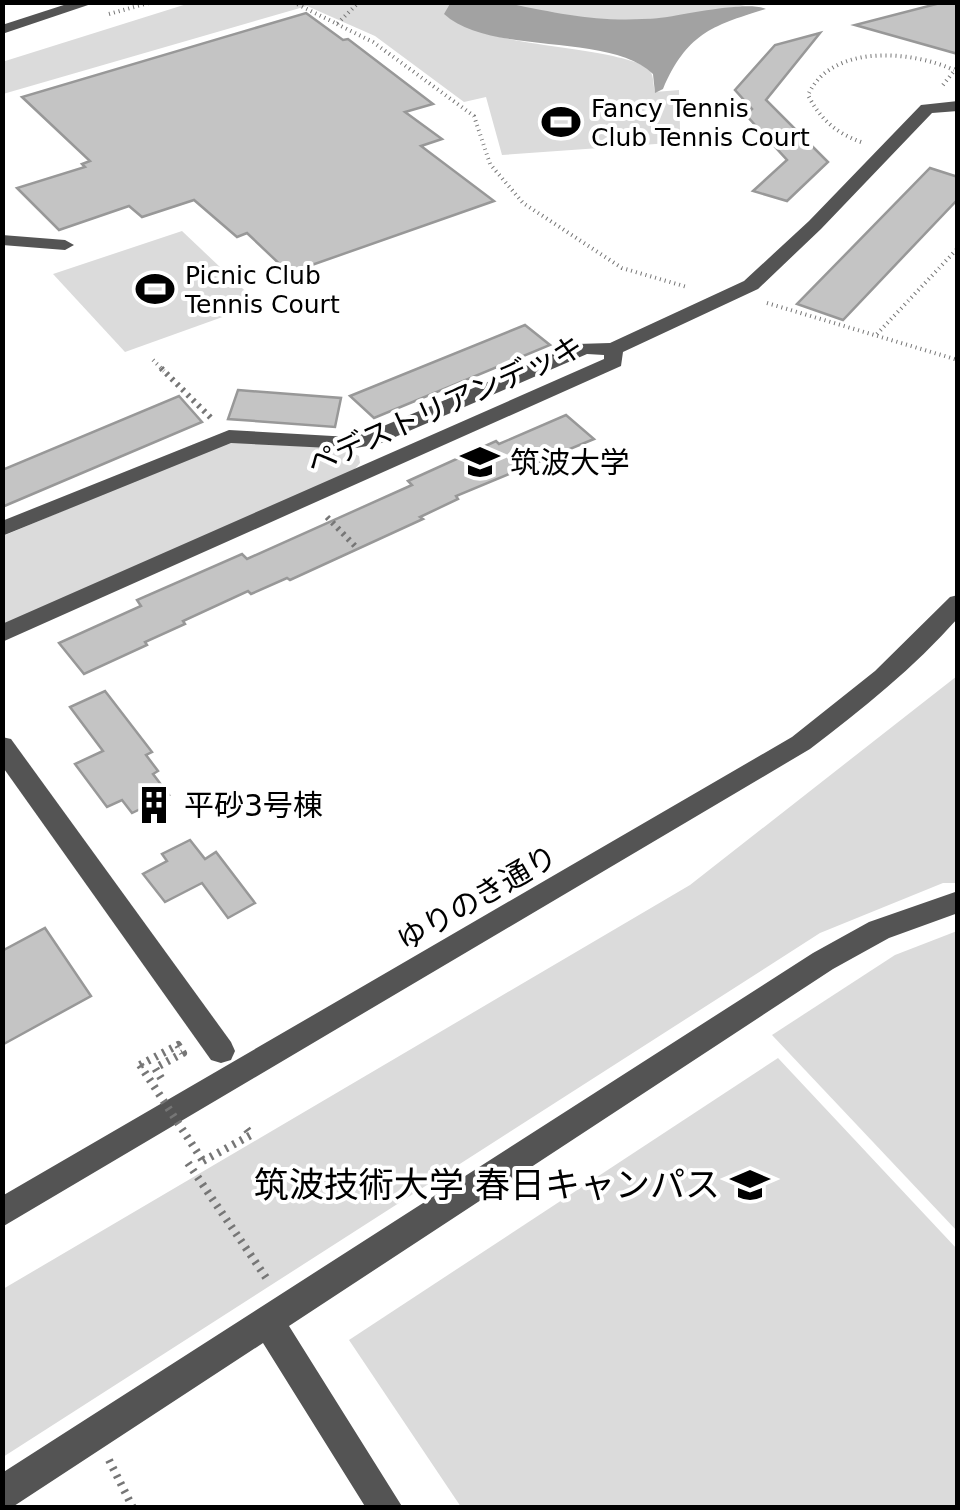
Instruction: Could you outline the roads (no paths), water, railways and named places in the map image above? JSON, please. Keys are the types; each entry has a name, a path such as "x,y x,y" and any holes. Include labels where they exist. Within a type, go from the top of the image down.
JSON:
{"street":[{"path":"2,30 53,7 90,2"},
{"name":"ペデストリアンデッキ","path":"2,634 614,362 614,349 751,286 926,108 958,106"},
{"path":"2,240 65,246"},
{"path":"2,529 229,436 350,443 372,438 584,348 614,349"},
{"path":"372,438 394,460"},
{"name":"ゆりのき通り","path":"2,1213 802,742 910,654 958,603"},
{"path":"2,746 220,1050"},
{"path":"2,1494 822,961 879,930 958,902"},
{"path":"278,1316 386,1508"}],"place":[{"name":"Fancy Tennis Club Tennis Court","path":"561,122"},
{"name":"Picnic Club Tennis Court","path":"155,289"},
{"name":"筑波大学","path":"480,462"},
{"name":"平砂3号棟","path":"154,805"},
{"name":"筑波技術大学 春日キャンパス","path":"750,1185"}]}
